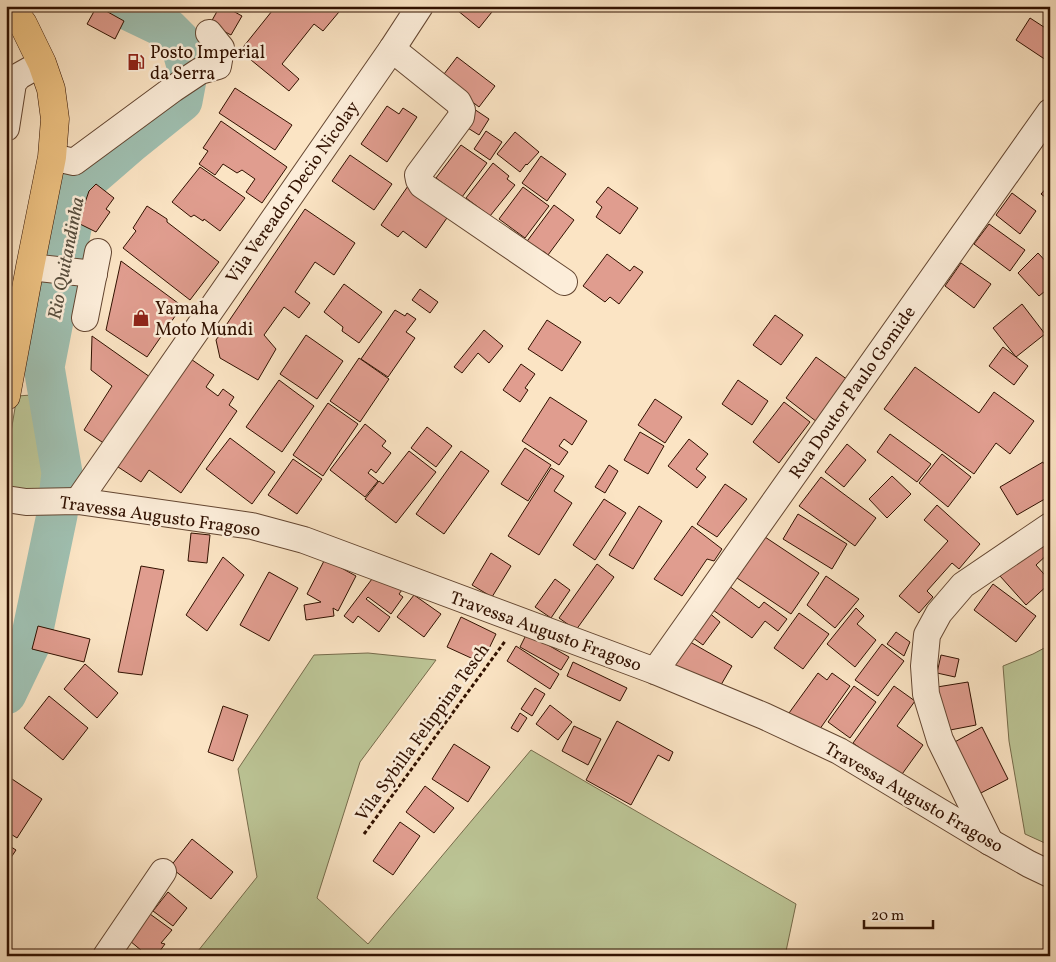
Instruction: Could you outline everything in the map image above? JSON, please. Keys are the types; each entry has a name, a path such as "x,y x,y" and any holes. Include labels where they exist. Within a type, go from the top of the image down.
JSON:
{"main road":[{"path":"6,396 13,315 31,267 52,157 54,119 51,89 42,63 23,24 10,6"}],"street":[{"name":"Vila Vereador Decio Nicolay","path":"78,501 420,6"},
{"path":"52,157 74,162 200,71 218,66 221,48 209,33"},
{"path":"392,49 458,102 462,110 461,117 418,175 422,185 564,282"},
{"path":"6,128 13,83 19,76 42,63"},
{"name":"Rua Doutor Paulo Gomide","path":"655,671 1050,112"},
{"path":"31,267 89,266 86,318"},
{"name":"Travessa Augusto Fragoso","path":"16,500 78,501 252,526 304,540 655,671 764,716 839,751 990,842 1028,864 1050,874"},
{"path":"990,842 940,740 926,694 924,666 927,635 939,613 964,585 1050,526"},
{"path":"106,956 163,872"}],"path":[{"name":"Vila Sybilla Felippina Tesch","path":"364,834 520,622"}],"green space":[{"path":"32,395 46,466 44,490 6,490 6,462 17,396"},
{"path":"1050,645 1050,840 1047,844 1025,834 1009,741 1003,666"},
{"path":"368,653 436,660 360,762 317,898 368,944 531,750 796,904 785,956 194,956 257,877 238,769 314,655"}],"building":[{"path":"97,6 124,21 115,39 87,24"},
{"path":"220,6 224,6 242,16 231,35 210,24"},
{"path":"276,6 344,6 323,31 314,24 282,64 299,79 289,91 240,51"},
{"path":"452,6 495,6 496,7 479,28"},
{"path":"1035,6 1050,6 1050,16"},
{"path":"1030,18 1050,31 1049,62 1016,40"},
{"path":"457,57 495,86 479,107 441,78"},
{"path":"235,88 292,125 275,150 219,113"},
{"path":"387,106 399,114 403,108 417,117 387,162 361,144"},
{"path":"474,109 489,119 479,135 463,125"},
{"path":"221,121 287,167 262,203 246,192 255,179 242,170 237,173 223,164 215,175 199,164 208,151 203,148"},
{"path":"486,131 502,142 490,160 474,149"},
{"path":"515,132 539,152 520,172 497,154"},
{"path":"461,145 487,163 462,197 436,178"},
{"path":"350,155 392,184 374,210 332,181"},
{"path":"541,156 566,174 547,201 522,183"},
{"path":"493,163 509,176 507,179 515,185 490,216 466,198"},
{"path":"200,167 245,198 220,231 204,219 203,221 194,215 191,217 172,202"},
{"path":"96,184 114,198 106,209 110,212 96,232 78,223 89,191"},
{"path":"1050,184 1050,201 1041,194"},
{"path":"408,186 449,215 426,248 403,231 398,237 381,225"},
{"path":"523,187 549,206 525,238 499,219"},
{"path":"608,187 638,208 620,234 596,217 602,207 596,202"},
{"path":"1012,193 1036,211 1020,234 996,215"},
{"path":"554,205 574,220 548,255 543,251 537,259 522,248"},
{"path":"147,206 167,219 167,222 219,262 190,300 123,248 136,231 133,228"},
{"path":"305,209 355,243 334,275 315,262 295,292 310,303 299,318 284,307 264,335 276,349 258,380 220,358 216,340"},
{"path":"989,224 1025,250 1010,271 974,244"},
{"path":"1038,253 1050,266 1050,287 1039,296 1018,273"},
{"path":"607,254 630,271 634,266 643,272 619,304 610,297 605,302 583,286"},
{"name":"Yamaha Moto Mundi","path":"121,261 182,306 147,357 106,330"},
{"path":"961,263 991,284 974,308 945,286"},
{"path":"344,284 382,312 359,343 342,331 343,327 324,312"},
{"path":"420,289 438,302 430,313 412,300"},
{"path":"1022,304 1045,334 1016,357 993,328"},
{"path":"395,310 405,316 407,313 416,319 406,332 415,338 388,377 361,359"},
{"path":"775,315 803,335 781,365 753,345"},
{"path":"547,320 581,342 562,371 528,349"},
{"path":"484,330 503,346 489,363 478,353 462,373 454,367"},
{"path":"306,335 343,361 317,399 280,374"},
{"path":"92,336 150,377 105,444 84,430 112,386 91,370"},
{"path":"1003,347 1028,366 1014,385 989,366"},
{"path":"185,355 214,375 206,387 218,396 223,389 234,397 229,405 237,411 181,493 149,470 141,482 112,463"},
{"path":"816,357 848,380 817,422 786,398"},
{"path":"359,358 389,379 360,422 330,401"},
{"path":"521,364 535,374 525,388 528,390 520,402 503,390"},
{"path":"915,367 979,413 994,392 1034,421 1010,454 996,443 974,474 884,409"},
{"path":"279,380 314,406 282,452 246,427"},
{"path":"738,380 768,401 752,425 722,404"},
{"path":"550,397 587,421 572,445 564,439 559,446 568,452 559,465 522,441"},
{"path":"655,399 682,417 665,443 638,425"},
{"path":"784,402 810,422 779,463 753,442"},
{"path":"328,403 358,424 323,476 293,455"},
{"path":"365,424 386,441 382,446 391,453 376,473 371,469 368,473 378,481 365,497 330,470"},
{"path":"427,427 452,446 436,467 411,448"},
{"path":"640,432 664,446 648,474 624,460"},
{"path":"890,434 931,464 917,482 877,452"},
{"path":"230,438 275,472 252,504 206,469"},
{"path":"689,439 708,454 696,469 706,477 697,488 668,466"},
{"path":"847,444 866,460 844,487 825,472"},
{"path":"525,448 551,465 528,501 501,484"},
{"path":"409,451 436,472 396,523 365,499 379,481 383,484"},
{"path":"461,451 489,471 444,534 416,514"},
{"path":"942,454 971,477 948,507 919,483"},
{"path":"293,459 322,479 297,514 268,495"},
{"path":"1043,462 1050,474 1050,496 1017,515 1000,487"},
{"path":"609,465 618,471 605,493 595,487"},
{"path":"551,468 564,476 554,491 572,503 539,555 508,536"},
{"path":"892,476 911,494 887,518 869,499"},
{"path":"821,477 876,518 855,546 799,506"},
{"path":"725,484 747,499 717,537 697,524"},
{"path":"604,499 626,513 595,560 573,545"},
{"path":"937,505 980,544 959,569 952,563 927,591 933,597 919,613 899,596 948,541 924,520"},
{"path":"639,506 662,521 633,569 609,555"},
{"path":"798,514 847,544 832,569 783,539"},
{"path":"692,526 722,549 714,561 707,559 682,596 654,579"},
{"path":"1050,531 1050,552 1036,565 1050,583 1026,605 1000,576"},
{"path":"191,533 210,535 207,563 188,561"},
{"path":"765,537 819,573 791,614 737,578"},
{"path":"491,553 511,566 492,597 472,585"},
{"path":"223,557 244,575 207,631 186,615"},
{"path":"325,559 356,576 338,611 333,608 334,616 306,620 304,605 321,602 307,594"},
{"path":"597,564 614,577 576,630 559,618"},
{"path":"141,566 164,570 142,675 118,672"},
{"path":"269,572 298,588 269,641 240,625"},
{"path":"375,575 402,590 399,594 403,597 391,614 368,597 366,599 390,617 379,632 358,616 353,623 344,616"},
{"path":"826,576 859,599 835,628 807,605"},
{"path":"555,579 570,590 551,618 535,607"},
{"path":"993,584 1036,616 1016,642 974,610"},
{"path":"729,586 759,608 764,602 787,619 778,631 765,621 752,638 713,610"},
{"path":"414,595 441,614 424,637 397,617"},
{"path":"856,608 864,616 857,624 876,640 855,667 827,644"},
{"path":"707,611 720,622 703,645 689,635"},
{"path":"799,613 829,634 803,669 774,648"},
{"path":"461,617 496,634 482,663 447,647"},
{"path":"38,626 90,639 84,662 32,649"},
{"path":"896,632 910,642 904,656 887,644"},
{"path":"527,633 569,657 561,670 520,647"},
{"path":"685,639 732,666 718,690 676,666 674,660"},
{"path":"882,644 904,661 878,696 855,680"},
{"path":"516,646 559,674 550,689 507,661"},
{"path":"941,655 959,659 955,677 937,673"},
{"path":"573,662 627,688 620,701 567,676"},
{"path":"85,664 118,693 97,718 64,689"},
{"path":"818,673 827,680 832,673 850,686 817,733 789,713"},
{"path":"968,682 976,725 945,731 937,687"},
{"path":"854,686 876,702 850,738 828,722"},
{"path":"894,686 915,701 897,726 923,745 900,777 853,743"},
{"path":"535,688 545,694 532,716 521,709"},
{"path":"49,696 88,728 63,760 24,728"},
{"path":"550,705 572,722 558,740 536,724"},
{"path":"223,706 248,715 233,761 208,752"},
{"path":"520,713 527,718 518,732 511,728"},
{"path":"617,721 673,752 669,761 658,755 631,805 586,780"},
{"path":"574,726 601,739 588,765 562,751"},
{"path":"982,727 1008,779 977,795 951,744"},
{"path":"454,744 490,767 468,802 432,779"},
{"path":"6,775 42,799 17,838 6,831"},
{"path":"425,786 454,808 434,833 406,812"},
{"path":"400,822 420,836 393,875 373,861"},
{"path":"6,839 10,842 8,845 16,850 6,865"},
{"path":"192,839 233,872 211,899 170,867"},
{"path":"168,892 187,908 173,926 153,911"},
{"path":"150,914 172,930 161,943 165,944 156,956 148,956 130,941"}],"waterway":[{"name":"Rio Quitandinha","path":"6,694 30,644 57,515 62,473 44,367 79,187 182,101 188,69 180,41 168,29 120,6"}],"place":[{"name":"Posto Imperial da Serra","path":"136,62"},
{"name":"Yamaha Moto Mundi","path":"141,318"}]}
